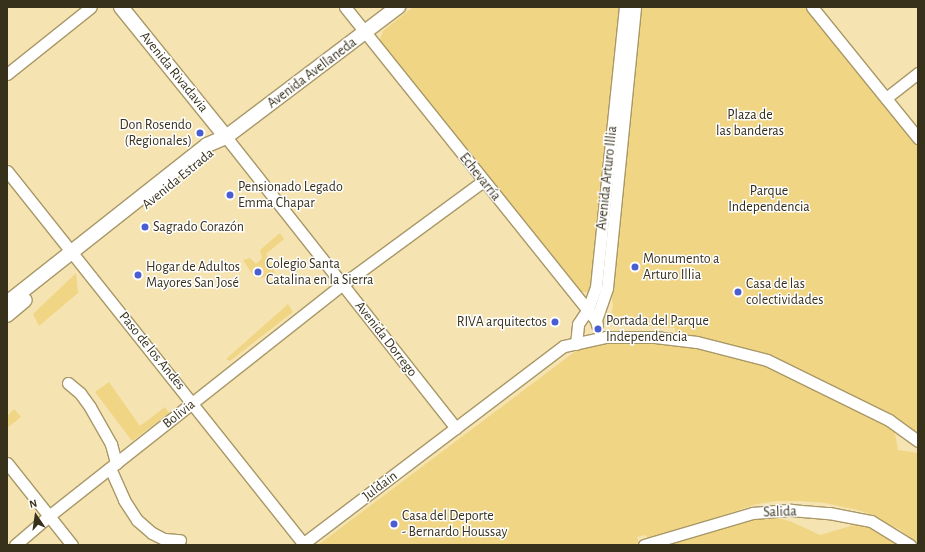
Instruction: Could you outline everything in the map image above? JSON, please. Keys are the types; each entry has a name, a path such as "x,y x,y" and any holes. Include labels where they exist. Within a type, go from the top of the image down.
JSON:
{"main road":[{"name":"Avenida Rivadavia","path":"122,7 226,137"},
{"name":"Avenida Avellaneda","path":"226,137 398,7"},
{"name":"Avenida Estrada","path":"7,315 75,255 205,147 226,137"},
{"name":"Avenida Estrada","path":"7,302 75,255"}],"street":[{"path":"7,74 91,7"},
{"name":"Echevarría","path":"345,7 483,181 588,309 598,329"},
{"name":"Avenida Arturo Illia","path":"576,344 578,324 588,309 596,287 625,7"},
{"name":"Avenida Arturo Illia","path":"598,329 607,288 635,7"},
{"path":"812,7 918,138"},
{"path":"886,98 918,72"},
{"name":"Avenida Dorrego","path":"226,137 456,428"},
{"name":"Paso de los Andes","path":"7,171 304,544"},
{"name":"Bolivia","path":"15,545 113,465 343,284 483,181"},
{"name":"Juldain","path":"304,544 564,346 576,344 598,329 719,346 767,360 884,417 918,440"},
{"path":"68,383 80,393 90,406 111,444 113,465 124,500 137,520 152,533 164,540 180,540"},
{"path":"7,462 72,545"},
{"name":"Salida","path":"645,544 753,513 791,510 829,513 871,521 910,545"}],"green space":[{"path":"413,7 621,7 592,289 589,292 579,290 379,42 383,31"},
{"name":"Parque Independencia","path":"640,7 806,7 918,147 918,435 885,412 802,371 767,357 735,346 675,335 675,328 614,323 611,316 613,305 611,291"},
{"path":"280,233 284,239 266,254 275,273 267,277 255,278 243,260 250,258 256,264 262,258 260,250"},
{"path":"76,273 78,293 39,326 33,314"},
{"path":"288,304 293,312 230,361 226,359"},
{"path":"610,341 668,342 712,350 764,364 894,428 898,450 918,453 918,545 899,529 886,524 873,515 857,510 825,503 776,501 757,504 648,540 646,535 637,537 639,543 632,545 318,545 573,353 587,345"},
{"path":"109,382 140,426 165,407 169,413 132,441 95,392"},
{"path":"14,409 21,417 7,428 7,416"},
{"path":"766,517 778,518 792,522 820,535 854,525 868,525 904,545 670,545 669,540 743,521"}],"place":[{"name":"Don Rosendo (Regionales)","path":"200,133"},
{"name":"Pensionado Legado Emma Chapar","path":"230,195"},
{"name":"Sagrado Corazón","path":"145,227"},
{"name":"Monumento a Arturo Illia","path":"635,267"},
{"name":"Colegio Santa Catalina en la Sierra","path":"258,272"},
{"name":"Hogar de Adultos Mayores San José","path":"138,275"},
{"name":"Casa de las colectividades","path":"738,292"},
{"name":"RIVA arquitectos","path":"555,322"},
{"name":"Portada del Parque Independencia","path":"598,329"},
{"name":"Casa del Deporte - Bernardo Houssay","path":"394,524"}],"park label":[{"name":"Plaza de las banderas","path":"750,124"}]}
